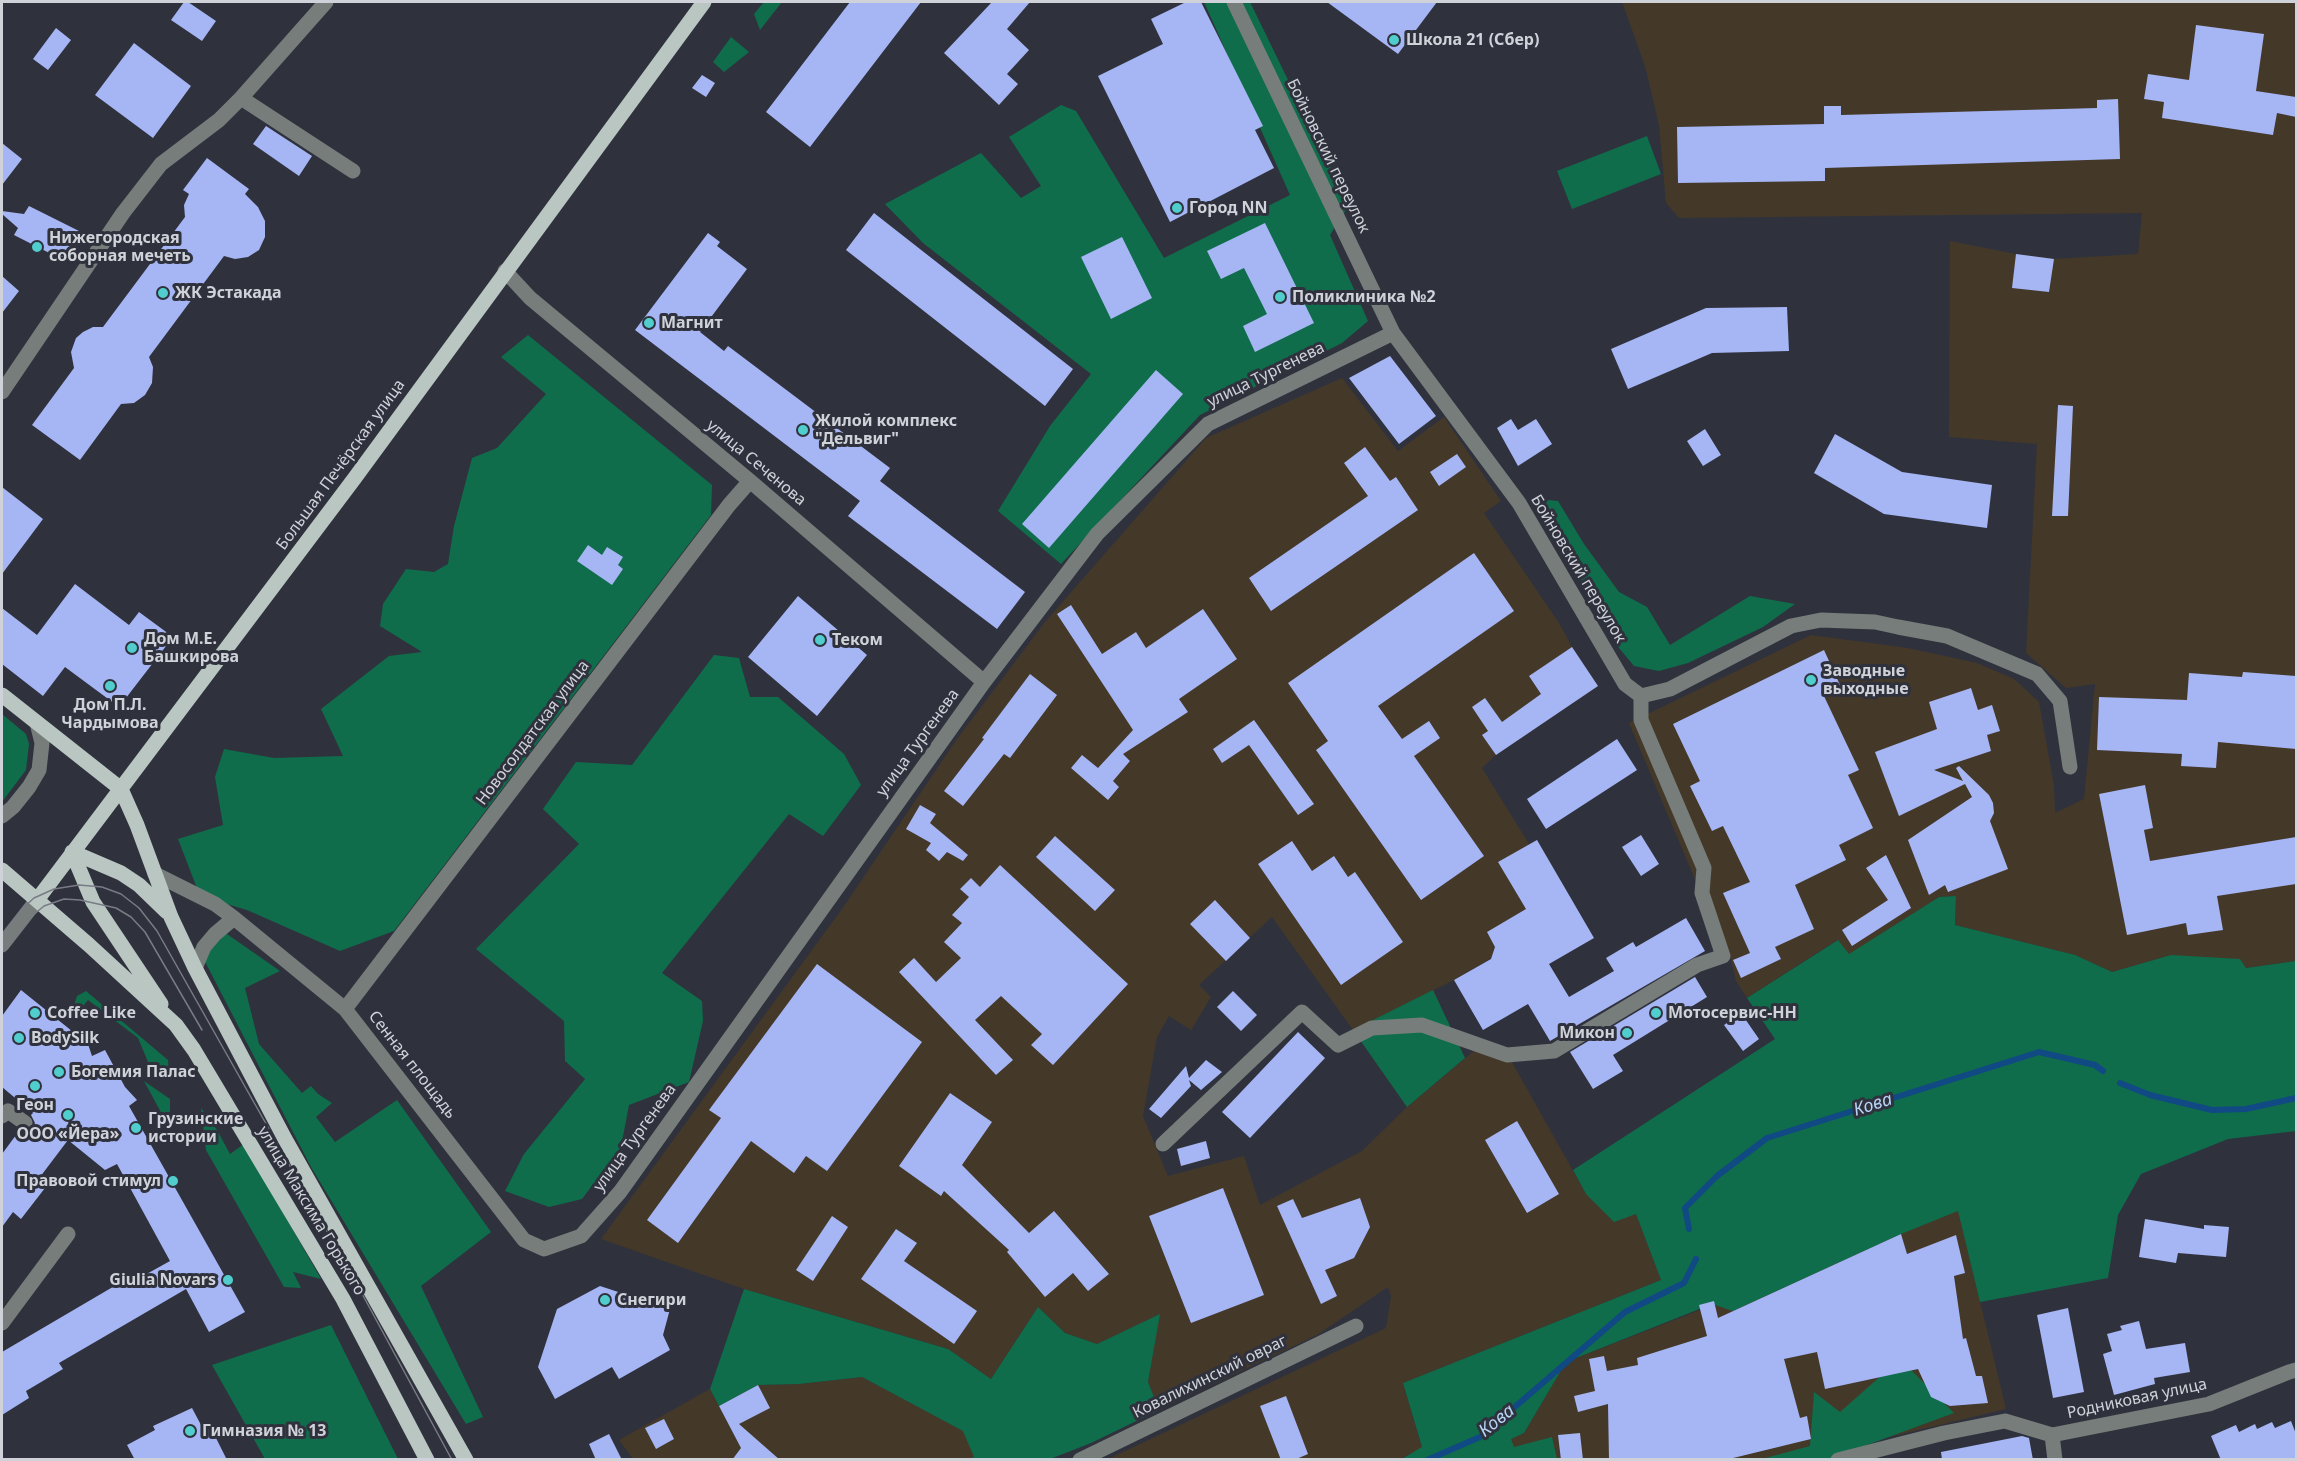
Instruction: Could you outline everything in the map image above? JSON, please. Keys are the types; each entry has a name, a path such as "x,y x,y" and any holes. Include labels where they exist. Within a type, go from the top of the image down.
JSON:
{"main road":[{"name":"Большая Печёрская улица","path":"37,900 354,479 704,2"},
{"path":"2,695 121,789"},
{"name":"улица Максима Горького","path":"121,789 171,916 195,968 285,1140 466,1460"},
{"path":"72,852 93,902 176,1025"},
{"name":"улица Максима Горького","path":"72,852 121,873 139,885 171,916"},
{"path":"2,870 37,900"},
{"name":"улица Максима Горького","path":"37,900 176,1025 194,1050 343,1299 427,1460"}],"street":[{"path":"2,392 123,213 161,164 219,120 326,2"},
{"name":"Бойновский переулок","path":"1234,2 1394,333 1519,503 1625,684 1641,696"},
{"path":"241,98 353,171"},
{"name":"улица Сеченова","path":"505,272 530,298 750,481 984,682"},
{"name":"улица Тургенева","path":"544,1249 581,1236 620,1191 984,682 1097,534 1208,424 1394,333"},
{"name":"Новосолдатская улица","path":"345,1009 729,505 750,481"},
{"path":"1163,1144 1302,1012 1338,1045 1372,1028 1422,1025 1507,1055 1554,1051 1697,965 1723,956 1702,892 1704,868 1641,720 1641,696 1670,689 1791,626 1821,620 1875,622 1947,636 2037,674 2060,701 2070,767"},
{"path":"2,816 24,794 39,770 42,743 37,723"},
{"name":"Сенная площадь","path":"155,874 214,904 234,918 345,1009 524,1240 544,1249"},
{"name":"Большая Печёрская улица","path":"2,945 37,900"},
{"path":"195,968 204,947 234,918"},
{"path":"2,1116 8,1111 25,1123"},
{"path":"2,1323 68,1234"},
{"name":"Ковалихинский овраг","path":"1080,1460 1356,1326"},
{"name":"Родниковая улица","path":"1839,1460 1944,1433 2005,1421 2052,1435 2209,1404 2296,1370"},
{"name":"Родниковая улица","path":"2052,1435 2055,1460"}],"shaded area":[{"path":"1622,2 2296,2 2296,961 2245,968 2171,955 2112,972 2074,955 1955,925 1956,896 1939,897 1849,955 1837,940 1747,998 1736,981 1728,947 1694,877 1629,723 1811,635 1908,648 1977,663 2014,679 2039,702 2054,785 2055,813 2084,799 2095,684 2066,688 2026,653 2037,444 1949,437 1950,241 2054,259 2138,254 2142,213 1679,218 1666,203 1659,125 1645,66"},
{"path":"1342,378 1398,451 1444,417 1501,501 1484,513 1559,623 1598,686 1496,755 1482,768 1529,844 1537,840 1583,920 1532,934 1454,980 1353,1030 1272,917 1199,985 1211,997 1191,1030 1169,1016 1157,1037 1143,1116 1168,1176 1244,1156 1260,1205 1362,1151 1407,1107 1475,1050 1512,1062 1586,1194 1636,1214 1661,1280 1403,1383 1422,1448 1400,1459 1106,1460 1386,1328 1391,1296 1388,1287 1317,1335 1159,1410 1148,1382 1159,1315 1097,1344 1065,1333 1038,1307 991,1379 948,1349 744,1289 601,1239 842,909 957,739 1045,622 1206,438"},
{"path":"1958,1210 2006,1409 1798,1459 1456,1460 1524,1433 1566,1362"},
{"path":"862,1377 964,1431 974,1457 970,1460 634,1460 619,1440 710,1389 719,1406 758,1385 799,1384"}],"green space":[{"path":"764,2 782,2 760,30 754,14"},
{"path":"1204,2 1250,2 1349,205 1330,235 1368,321 1342,343 1200,415 1061,564 998,511 1050,426 1091,374 923,243 885,204 981,153 1021,198 1041,186 1009,137 1061,105 1076,111 1164,258 1290,195"},
{"path":"731,37 749,52 724,72 713,62"},
{"path":"1647,136 1661,174 1572,209 1557,171"},
{"path":"528,335 712,485 711,515 394,931 340,951 247,910 200,896 178,839 223,825 215,777 224,749 274,758 343,756 321,709 389,656 422,652 380,626 383,604 406,569 434,572 448,564 454,526 472,458 497,448 546,394 501,357"},
{"path":"1538,499 1558,501 1584,544 1619,592 1647,607 1670,645 1750,596 1795,604 1763,627 1688,663 1659,671 1634,666 1614,642"},
{"path":"714,655 739,658 750,697 778,697 844,754 861,785 823,836 789,814 662,973 702,1001 703,1021 689,1082 629,1105 621,1147 582,1199 549,1207 505,1191 524,1154 585,1079 565,1061 564,1021 476,949 579,844 543,809 576,762 632,765"},
{"path":"2,714 26,734 29,744 26,770 2,802"},
{"path":"1956,896 1955,925 2075,955 2112,972 2171,955 2240,959 2246,968 2296,961 2296,1131 2228,1139 2141,1174 2118,1215 2108,1278 1980,1302 1958,1211 1901,1234 1733,1311 1712,1304 1566,1362 1524,1433 1511,1439 1514,1447 1552,1437 1557,1459 1400,1460 1422,1447 1403,1383 1661,1280 1636,1214 1614,1222 1586,1194 1573,1170 1775,1039 1747,998 1838,940 1849,954 1939,897"},
{"path":"224,932 280,971 245,988 259,1044 302,1093 311,1086 318,1094 332,1103 316,1117 335,1142 397,1100 491,1232 421,1286 483,1417 466,1424 311,1167 199,950"},
{"path":"1433,990 1465,1058 1407,1107 1353,1030"},
{"path":"86,991 168,1060 169,1072 162,1078 150,1067 138,1038 88,1000 73,1019 71,1015 77,996"},
{"path":"144,1081 170,1099 170,1129"},
{"path":"201,1108 217,1130 230,1154 244,1144 321,1279 293,1272 301,1288 284,1287 206,1150"},
{"path":"744,1289 948,1349 991,1379 1038,1307 1065,1333 1097,1344 1160,1314 1148,1382 1159,1410 1091,1443 1050,1459 970,1459 974,1457 963,1431 862,1377 799,1384 758,1385 719,1406 710,1389"},
{"path":"331,1325 398,1459 265,1459 212,1365"},
{"path":"1900,1359 1954,1413 1829,1459 1758,1460 1810,1446 1814,1392 1840,1412"}],"building":[{"path":"184,2 188,2 216,21 202,41 171,20"},
{"path":"850,2 921,2 810,147 766,112"},
{"path":"992,2 1030,2 1007,29 1029,50 1007,74 1018,84 999,105 944,53"},
{"path":"1186,2 1201,2 1263,126 1255,130 1274,168 1170,222 1098,76 1163,44 1151,19"},
{"name":"Школа 21 (Сбер)","path":"1327,2 1437,2 1398,54"},
{"path":"2196,25 2264,34 2256,91 2296,97 2296,117 2277,113 2273,135 2162,118 2164,102 2144,99 2148,74 2189,80"},
{"path":"56,28 71,40 48,70 33,59"},
{"path":"134,43 191,86 153,138 95,95"},
{"path":"702,75 715,83 706,97 692,88"},
{"path":"2118,99 2120,159 1825,168 1825,181 1678,183 1677,127 1824,124 1824,106 1841,106 1841,115 2097,108 2097,100"},
{"path":"266,126 312,156 299,176 253,144"},
{"path":"2,143 22,159 2,185"},
{"name":"ЖК Эстакада","path":"207,158 249,189 245,194 258,207 265,221 265,237 259,250 248,257 235,259 224,256 149,357 153,367 152,383 145,395 134,403 121,404 80,460 32,425 74,368 71,352 76,338 93,327 103,327 185,217 184,205 189,194 183,190"},
{"path":"29,206 79,231 65,261 14,235 18,228 2,214 2,211 24,214"},
{"path":"874,213 1073,369 1045,406 846,250"},
{"name":"Поликлиника №2","path":"1265,223 1314,323 1255,352 1243,326 1267,314 1244,268 1221,279 1207,251"},
{"name":"Жилой комплекс \"Дельвиг\"","path":"708,233 720,242 717,246 747,269 700,332 724,351 728,346 890,468 880,481 1025,592 997,629 848,516 860,501 635,330"},
{"path":"1122,237 1152,298 1111,319 1081,257"},
{"path":"2016,254 2054,259 2049,292 2012,288"},
{"path":"2,276 19,291 2,313"},
{"path":"1787,307 1789,351 1712,353 1628,389 1611,349 1706,308"},
{"path":"1390,356 1436,416 1399,444 1349,378"},
{"path":"1156,370 1183,394 1049,548 1022,524"},
{"path":"2058,405 2073,406 2068,516 2052,516"},
{"path":"1511,419 1518,430 1536,419 1552,444 1518,466 1497,428"},
{"path":"1705,429 1721,455 1703,466 1687,441"},
{"path":"1835,434 1902,472 1992,485 1987,528 1884,514 1814,473"},
{"path":"1365,447 1390,481 1396,477 1418,510 1271,611 1249,578 1368,496 1344,463"},
{"path":"1457,454 1466,467 1439,486 1430,472"},
{"path":"2,487 43,519 2,574"},
{"path":"588,545 602,555 607,547 623,557 618,565 623,569 612,585 577,561"},
{"path":"1474,553 1514,611 1378,706 1402,739 1429,721 1440,738 1414,756 1484,856 1421,900 1316,750 1328,741 1288,683"},
{"path":"75,584 129,625 139,612 173,637 119,707 65,667 43,696 2,664 2,608 37,635"},
{"path":"798,596 867,655 817,716 748,657"},
{"path":"1071,605 1102,654 1136,632 1146,648 1203,609 1237,659 1179,699 1188,712 1123,754 1130,761 1113,781 1119,787 1108,800 1071,768 1082,755 1098,768 1133,730 1057,614"},
{"path":"1572,647 1598,686 1496,755 1482,735 1488,731 1472,707 1485,698 1502,722 1541,694 1529,676"},
{"path":"1824,650 1840,685 1823,694 1859,770 1848,775 1873,828 1839,845 1846,860 1795,885 1814,929 1775,947 1781,959 1741,978 1733,960 1750,953 1723,893 1750,882 1723,826 1712,831 1690,786 1700,781 1673,724"},
{"path":"2243,672 2296,676 2296,749 2218,742 2216,768 2181,766 2182,754 2097,750 2099,697 2187,700 2189,673 2242,677"},
{"path":"1030,674 1057,695 1010,758 1004,754 963,806 944,791"},
{"path":"1971,688 1978,710 1992,705 2000,731 1987,735 1991,751 1934,770 1963,781 1956,768 1959,766 1989,795 1994,813 1990,821 2008,869 1948,892 1945,885 1929,895 1908,840 1972,797 1965,784 1899,816 1875,752 1937,729 1929,702"},
{"path":"1254,720 1314,804 1298,815 1249,745 1222,763 1213,749"},
{"path":"1617,739 1637,770 1546,829 1527,799"},
{"path":"2145,785 2153,828 2144,830 2150,861 2296,837 2296,884 2217,896 2223,930 2188,935 2186,923 2127,935 2099,794"},
{"path":"920,805 936,814 930,823 968,855 963,861 947,852 939,861 926,850 931,843 906,829"},
{"path":"1641,835 1659,864 1641,876 1622,847"},
{"path":"1055,836 1115,890 1095,911 1036,857"},
{"path":"1537,840 1594,938 1549,964 1569,997 1614,971 1606,958 1633,942 1636,947 1686,918 1705,951 1550,1041 1528,1004 1483,1030 1454,980 1491,959 1495,947 1487,932 1526,909 1498,862"},
{"path":"1292,841 1312,871 1334,856 1348,877 1355,872 1403,942 1341,985 1258,864"},
{"path":"1886,855 1911,908 1852,946 1842,930 1888,900 1866,868"},
{"path":"1000,865 1128,984 1053,1065 1031,1045 1042,1034 1001,996 975,1020 1013,1060 996,1075 899,972 914,958 936,982 961,958 944,942 962,923 952,915 969,897 960,889 971,878 980,887"},
{"path":"1215,900 1250,938 1226,961 1190,924"},
{"path":"817,964 922,1042 827,1171 806,1156 794,1173 751,1141 678,1243 647,1220 721,1118 709,1110"},
{"path":"1695,977 1707,997 1613,1055 1623,1071 1593,1089 1570,1052"},
{"path":"21,990 88,1044 92,1056 105,1050 125,1087 137,1100 129,1106 245,1312 209,1332 186,1289 59,1363 63,1369 26,1391 29,1398 2,1415 2,1352 140,1271 143,1276 170,1261 117,1164 105,1170 68,1140 37,1181 45,1188 21,1219 13,1212 2,1227 2,1154 19,1131 30,1132 35,1123 31,1115 33,1113 2,1087 2,1016"},
{"path":"1233,991 1257,1015 1241,1031 1217,1007"},
{"path":"1741,1013 1759,1039 1743,1051 1724,1025"},
{"path":"1298,1032 1325,1058 1250,1138 1222,1112"},
{"path":"1206,1060 1222,1072 1201,1090 1189,1080 1191,1086 1161,1118 1149,1109 1186,1066 1189,1078"},
{"path":"950,1093 992,1122 962,1165 1029,1233 1054,1211 1109,1274 1088,1291 1073,1273 1045,1297 1007,1252 1009,1250 944,1191 941,1196 899,1166"},
{"path":"1517,1121 1559,1194 1527,1213 1485,1140"},
{"path":"1206,1141 1210,1158 1181,1166 1177,1149"},
{"path":"1223,1188 1264,1295 1191,1323 1149,1216"},
{"path":"1360,1198 1370,1227 1354,1258 1325,1270 1337,1296 1321,1304 1277,1206 1293,1199 1302,1218"},
{"path":"832,1216 848,1227 813,1281 796,1270"},
{"path":"2145,1219 2204,1229 2204,1225 2229,1227 2226,1257 2178,1253 2176,1263 2139,1257"},
{"path":"896,1229 917,1243 904,1261 977,1311 954,1344 861,1279"},
{"path":"1901,1234 1907,1254 1956,1235 1965,1273 1954,1276 1963,1339 1966,1338 1976,1376 1982,1376 1988,1403 1950,1406 1931,1397 1918,1369 1825,1389 1817,1352 1784,1359 1800,1418 1807,1416 1811,1439 1725,1460 1609,1460 1608,1404 1578,1412 1574,1396 1595,1391 1589,1359 1604,1356 1607,1371 1638,1365 1637,1358 1707,1336 1699,1305 1714,1301 1718,1318"},
{"path":"600,1286 670,1309 663,1335 670,1350 619,1379 612,1367 555,1399 538,1367 557,1309"},
{"path":"2068,1308 2084,1392 2053,1398 2037,1315"},
{"path":"2139,1321 2146,1349 2185,1343 2190,1372 2154,1378 2155,1384 2114,1395 2103,1354 2112,1351 2107,1334 2122,1330 2120,1326"},
{"path":"758,1385 770,1408 739,1424 780,1460 732,1460 741,1448 719,1406"},
{"path":"1286,1396 1308,1454 1294,1460 1281,1460 1260,1406"},
{"path":"192,1408 201,1425 208,1422 227,1460 135,1460 127,1445 155,1430 153,1426"},
{"path":"664,1419 674,1439 656,1449 645,1428"},
{"path":"2291,1421 2296,1434 2296,1460 2221,1460 2211,1436 2236,1425 2239,1432 2255,1424 2257,1429 2272,1422 2275,1428"},
{"path":"1580,1433 1583,1460 1561,1460 1558,1435"},
{"path":"609,1434 622,1460 596,1460 589,1444"},
{"path":"2022,1436 2029,1438 2033,1460 1942,1460 1941,1452"}],"waterway":[{"name":"Кова","path":"1689,1229 1685,1208 1717,1176 1767,1138 2039,1052 2095,1065 2103,1071"},
{"name":"Кова","path":"2120,1083 2150,1095 2212,1110 2246,1109 2296,1098"},
{"name":"Кова","path":"1427,1460 1480,1437 1625,1312 1684,1283 1696,1259"}],"tram line":[{"path":"2,937 23,908 34,898 54,889 79,885 102,887 121,894 139,908 157,931 360,1290 452,1460"},
{"path":"2,951 32,916 44,906 64,899 116,908 131,917 145,932 202,1030"}],"place":[{"name":"Школа 21 (Сбер)","path":"1394,40"},
{"name":"Город NN","path":"1177,208"},
{"name":"Нижегородская соборная мечеть","path":"37,247"},
{"name":"ЖК Эстакада","path":"163,293"},
{"name":"Поликлиника №2","path":"1280,297"},
{"name":"Магнит","path":"649,323"},
{"name":"Жилой комплекс \"Дельвиг\"","path":"803,430"},
{"name":"Теком","path":"820,640"},
{"name":"Дом М.Е. Башкирова","path":"132,648"},
{"name":"Заводные выходные","path":"1811,680"},
{"name":"Дом П.Л. Чардымова","path":"110,686"},
{"name":"Coffee Like","path":"35,1013"},
{"name":"Мотосервис-НН","path":"1656,1013"},
{"name":"Микон","path":"1627,1033"},
{"name":"BodySilk","path":"19,1038"},
{"name":"Богемия Палас","path":"59,1072"},
{"name":"Геон","path":"35,1086"},
{"name":"ООО «Йера»","path":"68,1115"},
{"name":"Грузинские истории","path":"136,1128"},
{"name":"Правовой стимул","path":"173,1181"},
{"name":"Giulia Novars","path":"228,1280"},
{"name":"Снегири","path":"605,1300"},
{"name":"Гимназия № 13","path":"190,1431"}]}
